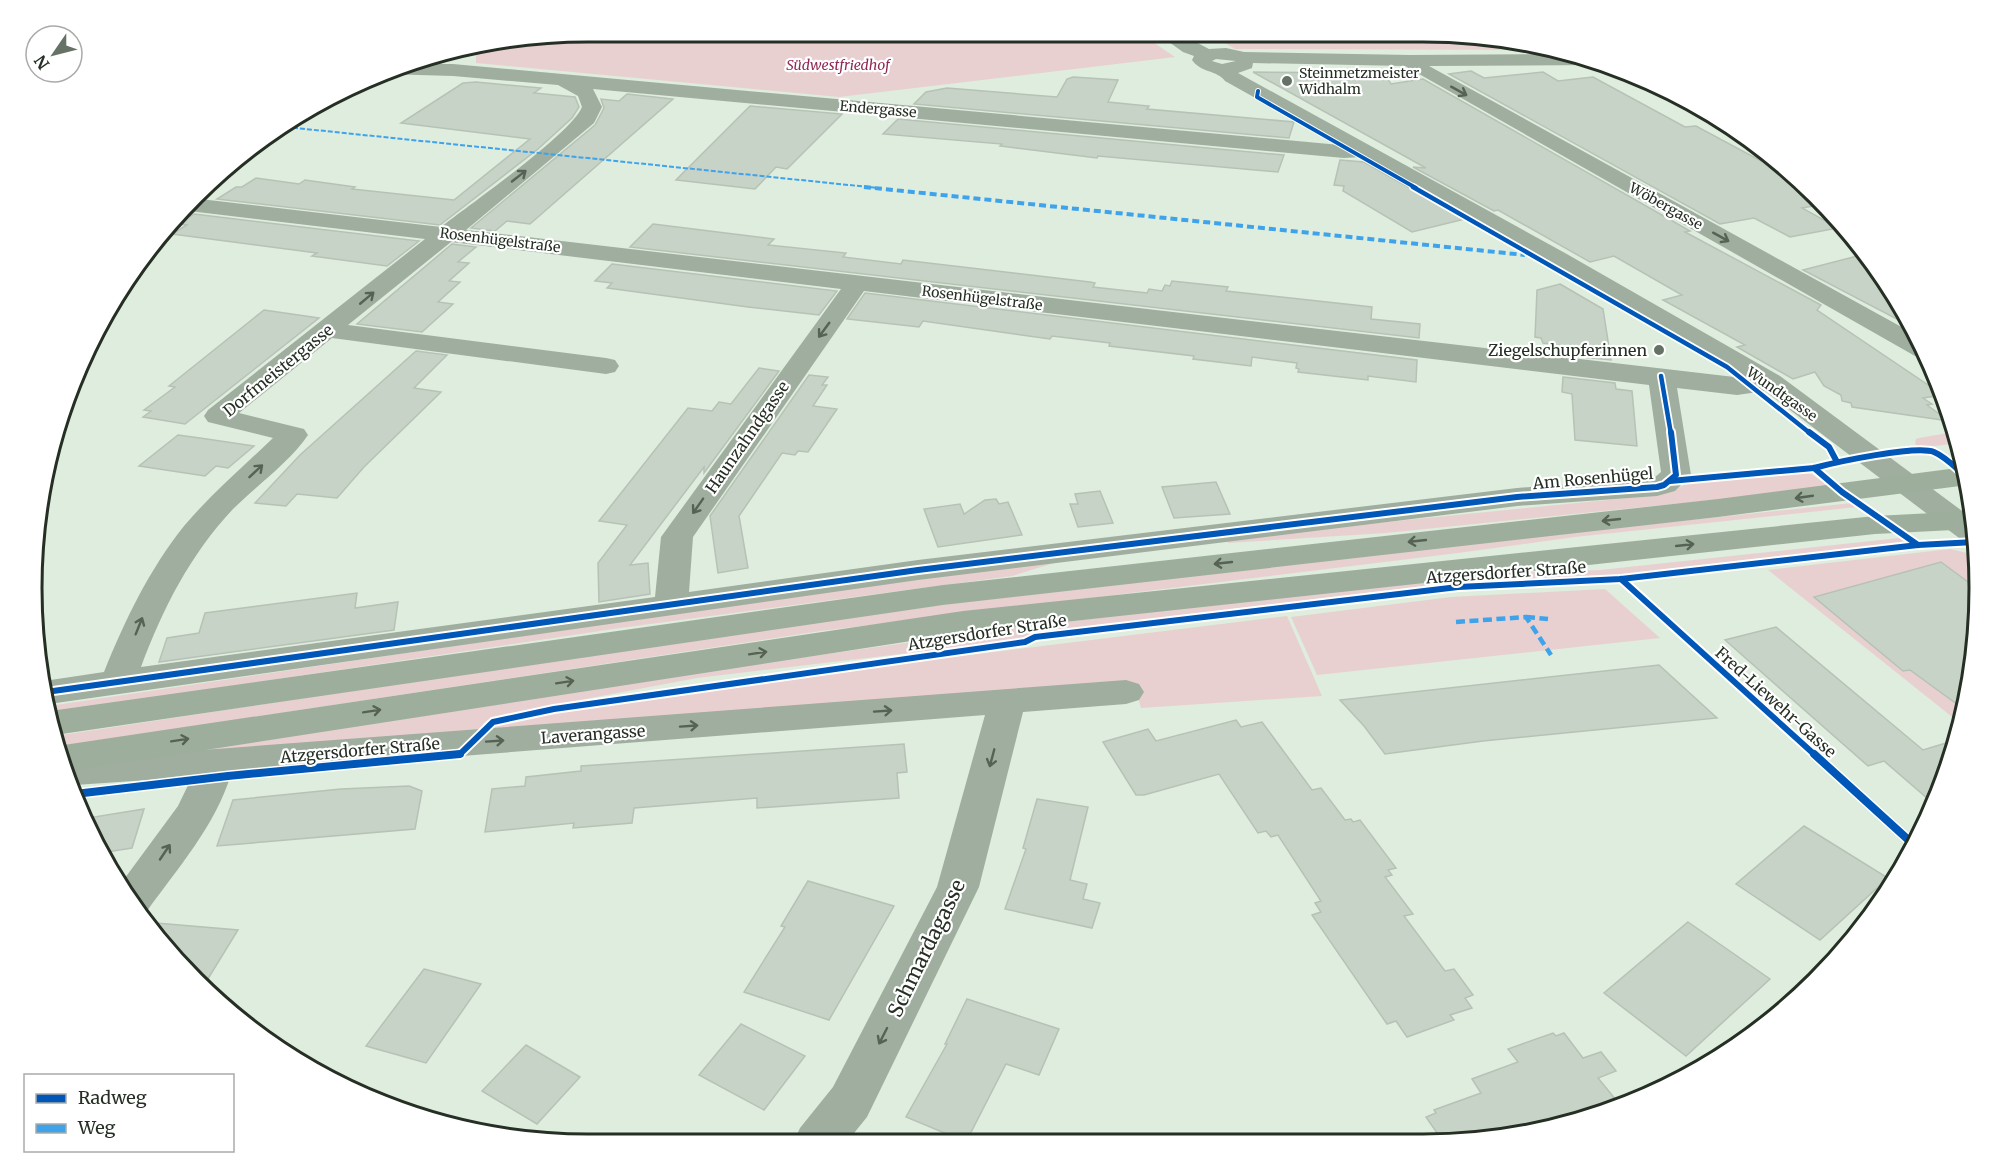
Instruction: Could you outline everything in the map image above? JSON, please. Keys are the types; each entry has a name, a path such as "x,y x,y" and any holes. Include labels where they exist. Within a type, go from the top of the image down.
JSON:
{"main road":[{"path":"59,722 943,595 1694,511 1958,477"},
{"name":"Atzgersdorfer Straße","path":"69,757 963,622 1875,525 1965,525"}],"street":[{"path":"1180,42 1207,55 1201,60 1211,67 1234,63 1558,59"},
{"name":"Wöbergasse","path":"1410,61 1436,78 1911,343"},
{"name":"Endergasse","path":"435,64 454,62 562,80 1344,152 1364,150"},
{"name":"Wundtgasse","path":"1234,63 1232,77 1770,382 1904,484 1965,524"},
{"name":"Dorfmeistergasse","path":"119,680 141,621 184,547 224,502 294,435 218,416 588,119 592,107 587,93 562,80"},
{"name":"Rosenhügelstraße","path":"199,206 1661,376 1737,387 1770,382"},
{"name":"Haunzahndgasse","path":"670,604 677,537 858,283"},
{"path":"328,330 606,366"},
{"name":"Am Rosenhügel","path":"670,604 918,570 1517,497 1657,487 1670,481 1676,475 1661,376"},
{"path":"51,691 119,680 394,645 670,604"},
{"name":"Laverangasse","path":"73,770 216,762 1126,692"},
{"name":"Schmardagasse","path":"824,1134 850,1102 958,887 1007,702"},
{"path":"136,894 202,798 212,778 216,762"}],"green space":[{"name":"Südwestfriedhof","path":"588,42 1153,42 1175,57 839,97 476,63 476,53 481,52 552,43"},
{"path":"1223,42 1423,42 1459,43 1515,50 1235,49"},
{"path":"1946,433 1949,444 1920,448 1915,444 1916,439"},
{"path":"1799,470 1810,473 1831,488 1386,533 1228,543 1227,540 1657,495 1693,481"},
{"path":"1852,503 1857,507 1575,537 821,631 66,746 63,735 859,616 1303,561"},
{"path":"1899,538 1905,542 1712,566 1609,576 1448,583 1032,633 1020,640 697,678 505,714 486,721 477,731 166,753 697,672 1020,627 1484,574 1600,570"},
{"path":"1950,549 1968,553 1968,624 1959,695 1953,718 1768,570"},
{"path":"1057,562 1012,576 620,628 57,712 55,705 831,590"},
{"path":"1605,589 1660,638 1317,675 1291,617 1451,597"},
{"path":"1287,616 1322,696 1141,708 1135,687 476,740 500,722 691,689"}],"building":[{"path":"1471,71 1484,78 1543,72 1558,81 1593,77 1685,127 1696,126 1766,164 1813,206 1802,208 1829,223 1835,229 1790,237 1754,218 1720,224 1449,74"},
{"path":"1253,72 1385,73 1391,84 1423,79 1690,231 1685,232 1821,305 1817,310 1930,386 1934,396 1923,398 1932,404 1927,405 1941,415 1942,420 1852,407 1851,403 1842,401 1841,395 1824,386 1815,372 1793,379 1737,347 1745,345 1663,300 1682,295 1614,256 1590,262 1498,210 1494,211 1413,167 1426,168"},
{"path":"1073,77 1118,80 1108,102 1149,106 1147,109 1294,122 1289,138 914,104 926,92 947,88 1057,97 1067,79"},
{"path":"476,82 541,88 534,93 575,97 579,107 572,118 538,149 440,225 217,199 256,178 299,184 305,180 355,187 352,189 454,200 530,139 401,123 463,83"},
{"path":"627,94 673,99 530,224 507,221 495,231 471,228 595,125 604,108 601,99 619,101"},
{"path":"750,106 842,114 787,169 776,167 755,189 676,180"},
{"path":"898,119 1284,155 1278,172 1098,156 1097,158 1000,146 1002,144 883,134"},
{"path":"1340,160 1364,162 1465,219 1412,232 1343,191 1344,186 1334,185"},
{"path":"194,214 419,241 387,266 312,256 317,253 172,234 187,225 181,224"},
{"path":"653,224 774,239 768,245 846,253 843,257 901,264 903,260 1090,282 1095,283 1093,287 1147,293 1149,289 1162,291 1165,285 1170,286 1172,281 1228,287 1226,291 1372,307 1371,319 1420,324 1419,338 630,247"},
{"path":"452,244 476,247 458,262 469,263 449,281 460,282 438,302 453,304 422,332 357,324"},
{"path":"1856,256 1899,320 1803,270"},
{"path":"612,264 837,291 819,315 748,307 607,288 612,283 595,281"},
{"path":"1560,284 1603,309 1611,360 1563,355 1563,346 1543,343 1541,338 1535,337 1537,290"},
{"path":"865,293 1417,360 1416,382 1368,376 1368,380 1298,372 1297,363 1252,357 1251,366 1052,336 1050,339 923,321 919,327 847,319"},
{"path":"264,310 319,318 185,424 143,417 151,411 144,410 175,387 169,386"},
{"path":"416,351 447,355 414,388 441,392 364,467 337,498 297,494 286,506 255,503 300,455"},
{"path":"759,368 779,371 704,473 704,467 630,565 648,563 650,594 599,602 598,563 627,525 599,521 688,408 712,411 719,402 731,404"},
{"path":"809,375 828,377 822,385 827,385 813,406 837,409 808,452 798,451 795,455 782,453 739,516 748,568 718,573 710,516"},
{"path":"1563,377 1615,383 1616,389 1632,391 1637,446 1575,440 1572,394 1562,392"},
{"path":"178,435 254,446 228,468 216,466 205,476 139,466"},
{"path":"1216,482 1230,514 1174,518 1162,487"},
{"path":"1100,491 1113,523 1078,527 1070,504 1078,504 1075,494"},
{"path":"996,499 999,504 1008,502 1022,535 938,547 924,509 960,504 964,514 985,500"},
{"path":"1941,562 1969,583 1968,624 1957,704 1910,670 1903,671 1814,597"},
{"path":"357,593 355,608 398,602 394,630 159,662 167,638 199,633 205,613"},
{"path":"1776,627 1923,750 1946,743 1927,798 1884,761 1868,766 1725,640"},
{"path":"1659,665 1717,718 1483,741 1385,754 1340,700"},
{"path":"1236,720 1241,727 1262,722 1312,790 1321,788 1345,820 1351,819 1353,822 1360,820 1396,868 1388,870 1392,875 1385,877 1413,914 1404,916 1445,971 1454,969 1473,995 1465,998 1472,1008 1450,1015 1454,1020 1407,1037 1396,1021 1387,1024 1312,915 1321,912 1315,903 1321,901 1278,835 1271,837 1266,831 1258,833 1219,774 1144,795 1136,795 1103,742 1148,729 1156,741"},
{"path":"904,744 907,772 897,773 899,798 757,808 757,798 634,808 632,823 573,828 574,823 485,832 492,789 525,786 526,777 581,771 581,766"},
{"path":"409,786 422,791 415,829 217,846 233,800 341,789"},
{"path":"1037,799 1088,807 1070,880 1087,884 1083,899 1100,903 1092,928 1005,909 1026,849 1023,848"},
{"path":"144,809 132,848 110,852 93,817"},
{"path":"1804,826 1886,877 1881,884 1820,940 1736,884"},
{"path":"808,881 894,906 829,1020 744,992 785,927 781,926"},
{"path":"1688,922 1770,979 1686,1056 1604,993"},
{"path":"157,923 238,930 208,979 177,948"},
{"path":"424,969 481,984 426,1063 366,1046"},
{"path":"967,999 1059,1029 1039,1075 1006,1064 970,1134 947,1134 906,1117 947,1044 945,1044"},
{"path":"741,1024 805,1056 764,1110 699,1075"},
{"path":"1553,1033 1556,1036 1564,1033 1583,1058 1601,1052 1616,1071 1598,1078 1615,1099 1530,1124 1437,1134 1426,1117 1436,1113 1434,1110 1481,1093 1472,1079 1518,1062 1508,1049"},
{"path":"526,1045 580,1077 537,1124 482,1091"}],"marked path":[{"path":"295,128 1525,255"},
{"path":"1526,617 1548,619"},
{"path":"1456,622 1526,617 1551,655"}],"cycle path":[{"path":"1258,91 1257,97 1727,367 1771,404 1829,447 1837,462"},
{"path":"51,691 918,570 1517,497 1657,487 1664,485 1676,475 1661,376"},
{"path":"1670,481 1814,468 1837,462 1913,451 1934,452 1956,469"},
{"path":"1814,468 1842,492 1918,545"},
{"path":"82,793 228,776 459,755 493,722 554,709 1025,642 1035,637 1458,587 1621,579 1918,545 1967,542"},
{"name":"Fred-Liewehr-Gasse","path":"1621,579 1908,839"}],"place":[{"name":"Steinmetzmeister Widhalm","path":"1287,81"},
{"name":"Ziegelschupferinnen","path":"1659,350"}]}
